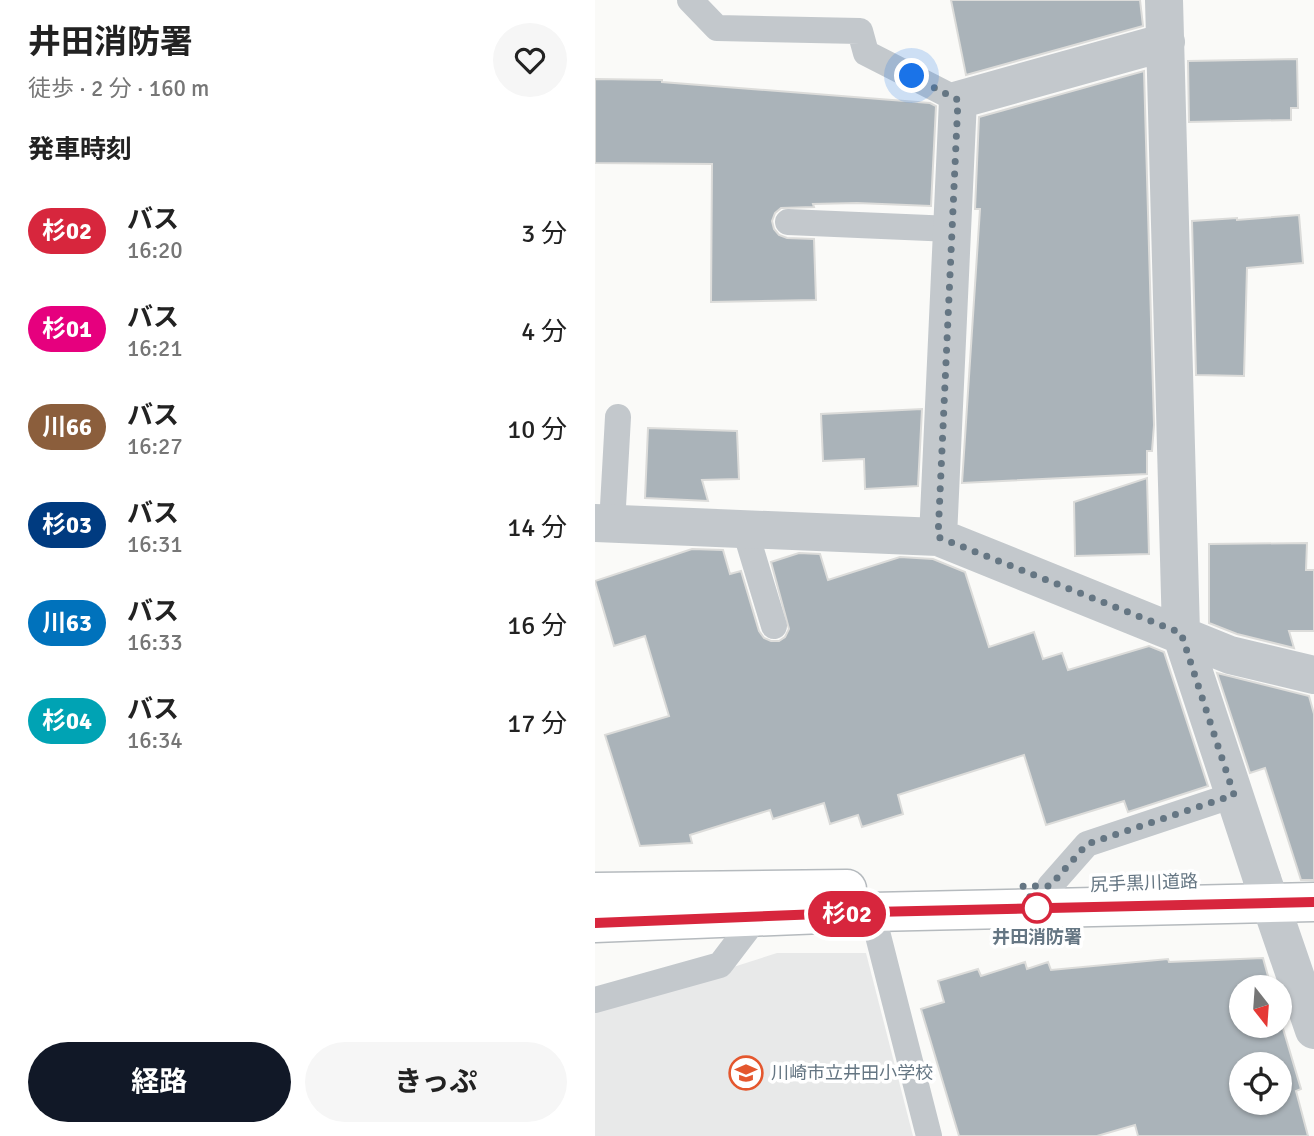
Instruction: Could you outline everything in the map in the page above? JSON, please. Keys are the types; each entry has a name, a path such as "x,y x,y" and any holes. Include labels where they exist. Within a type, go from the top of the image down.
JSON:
{"main road":[{"name":"尻手黒川道路","path":"595,923 755,919 1266,891 1314,878"},
{"name":"尻手黒川道路","path":"595,892 1050,886 1266,891 1314,902"}],"street":[{"path":"1164,0 1181,633 1314,1030"},
{"path":"938,537 958,100 1166,42"},
{"path":"603,524 938,537 1230,655 1314,675"}],"lane":[{"path":"690,0 717,28 860,31 866,53 958,100"},
{"path":"788,222 953,229"},
{"path":"603,524 618,417"},
{"path":"745,530 774,626"},
{"path":"1050,886 1087,844 1234,795"},
{"path":"872,912 929,1136"},
{"path":"595,1000 720,965 755,919"}],"shaded area":[{"name":"川崎市立井田小学校","path":"777,953 866,953 913,1136 595,1136 595,1011"}],"building":[{"path":"951,0 1140,0 1143,26 966,75"},
{"path":"1297,59 1298,108 1291,108 1291,120 1189,122 1188,61"},
{"path":"1144,71 1154,425 1152,451 1147,451 1147,474 962,483 980,209 975,209 979,117"},
{"path":"595,79 662,80 930,103 936,106 931,206 857,203 781,208 772,221 779,235 814,239 816,300 711,302 712,164 595,163"},
{"path":"1299,215 1303,263 1247,268 1244,376 1196,375 1192,221"},
{"path":"922,409 918,486 865,489 864,459 823,461 821,414"},
{"path":"648,428 737,431 739,479 702,480 708,501 645,498"},
{"path":"1147,478 1149,554 1075,556 1074,502"},
{"path":"1307,543 1306,570 1314,570 1314,631 1289,631 1294,648 1237,634 1209,623 1209,544"},
{"path":"692,549 723,550 730,574 741,571 759,631 764,638 771,641 779,641 785,637 789,629 771,562 799,553 820,554 828,580 900,557 933,559 965,572 989,647 1034,632 1043,659 1062,653 1068,670 1149,646 1164,652 1208,786 1128,812 1124,801 1046,825 1024,755 898,795 903,814 862,827 858,815 830,824 824,803 773,819 770,810 690,835 692,843 640,846 605,735 669,716 645,636 614,646 595,581"},
{"path":"1217,673 1309,696 1314,714 1314,880 1301,880 1265,768 1250,773"},
{"path":"1263,958 1268,975 1229,975 1229,1038 1286,1038 1290,1052 1229,1052 1229,1115 1292,1115 1292,1059 1301,1089 1296,1091 1308,1136 1138,1136 1135,1125 1097,1136 959,1136 921,1009 944,1002 938,981 978,969 981,976 1025,962 1027,969 1048,962 1051,970 1168,959 1169,962"}],"bus line":[{"name":"杉02","path":"595,923 755,919 872,912 1314,902"}],"place":[{"name":"井田消防署","path":"1037,908"},
{"name":"川崎市立井田小学校","path":"746,1073"}],"route":[{"path":"912,76 958,100 938,537 1181,633 1234,795 1087,844 1050,886 1023,886 1037,908"}]}
